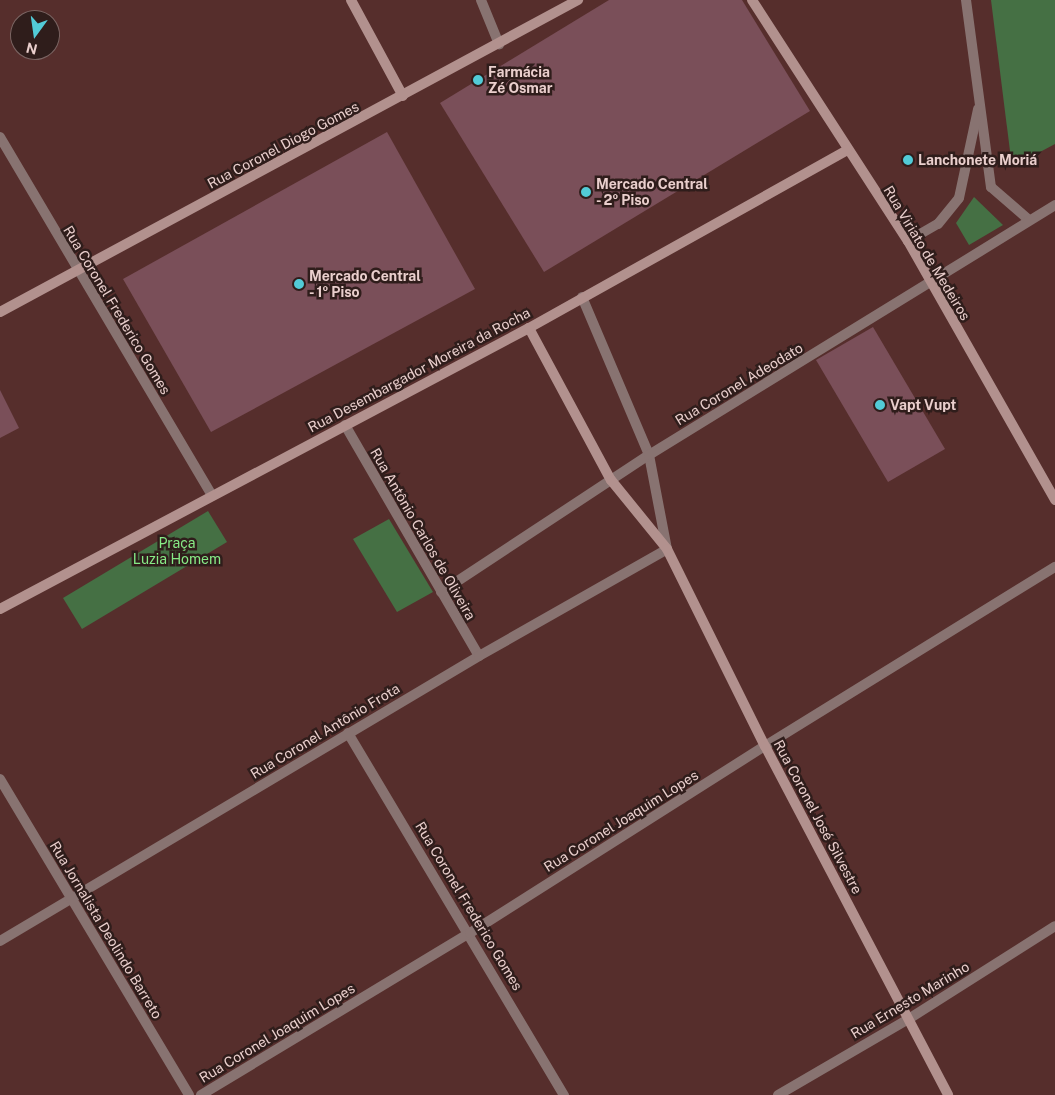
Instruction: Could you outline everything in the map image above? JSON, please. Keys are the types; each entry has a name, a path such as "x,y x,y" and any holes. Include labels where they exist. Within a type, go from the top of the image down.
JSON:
{"main road":[{"path":"351,0 403,96"},
{"name":"Rua Coronel Diogo Gomes","path":"0,312 578,0"},
{"name":"Rua Viriato de Medeiros","path":"752,0 847,150 908,241 930,283 1055,500"},
{"name":"Rua Desembargador Moreira da Rocha","path":"0,609 529,328 847,150"},
{"name":"Rua Coronel José Silvestre","path":"529,328 611,480 667,549 764,746 819,845 906,1020 948,1095"}],"street":[{"path":"481,0 499,44"},
{"path":"966,0 990,187 1029,220"},
{"path":"908,241 938,224 959,198 980,100"},
{"name":"Rua Coronel Frederico Gomes","path":"0,137 77,270 212,495"},
{"name":"Rua Coronel Adeodato","path":"441,592 649,455 1055,205"},
{"name":"Rua Coronel José Silvestre","path":"582,297 649,455 667,549"},
{"name":"Rua Antônio Carlos de Oliveira","path":"345,425 479,656"},
{"name":"Rua Coronel Antônio Frota","path":"0,941 479,656 667,549"},
{"name":"Rua Coronel Joaquim Lopes","path":"201,1095 470,933 764,746 1055,567"},
{"name":"Rua Coronel Frederico Gomes","path":"348,733 470,933 564,1095"},
{"name":"Rua Jornalista Deolindo Barreto","path":"0,778 189,1095"},
{"name":"Rua Ernesto Marinho","path":"778,1095 906,1020 1055,926"}],"green space":[{"path":"991,0 1055,0 1055,144 1012,167"},
{"path":"974,197 1003,225 969,245 956,223"},
{"name":"Praça Luzia Homem","path":"208,511 227,542 82,629 63,598"},
{"path":"389,519 433,592 397,612 353,539"}],"building":[{"name":"Mercado Central - 2º Piso","path":"609,0 742,0 810,111 544,272 440,103"},
{"name":"Mercado Central - 1º Piso","path":"387,132 475,289 211,432 123,279"},
{"name":"Vapt Vupt","path":"873,327 945,449 888,482 816,360"},
{"path":"0,390 19,428 0,438"}],"place":[{"name":"Farmácia Zé Osmar","path":"478,80"},
{"name":"Lanchonete Moriá","path":"908,160"},
{"name":"Mercado Central - 2º Piso","path":"586,192"},
{"name":"Mercado Central - 1º Piso","path":"299,284"},
{"name":"Vapt Vupt","path":"880,405"}]}
